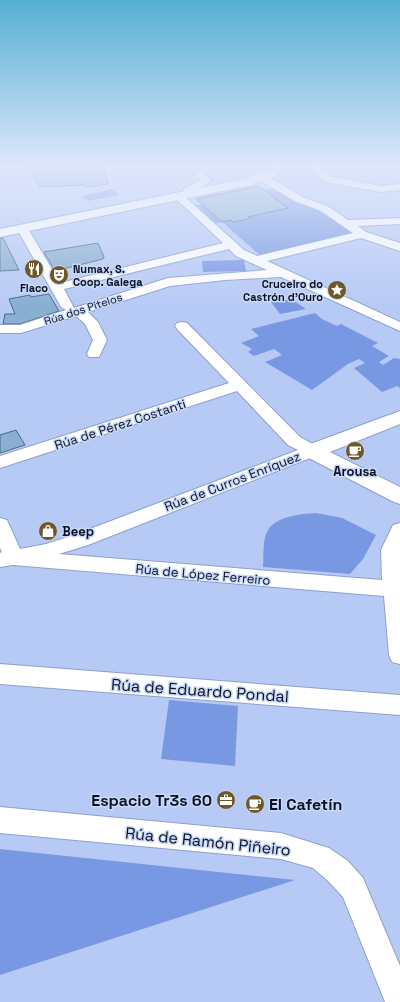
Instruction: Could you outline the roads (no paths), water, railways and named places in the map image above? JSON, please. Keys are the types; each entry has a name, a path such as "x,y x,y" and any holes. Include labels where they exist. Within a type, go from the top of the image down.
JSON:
{"street":[{"path":"0,233 104,212"},
{"path":"198,212 230,245 240,253 400,327"},
{"path":"330,212 362,234 400,247"},
{"path":"348,223 400,221"},
{"path":"23,229 74,309 90,322 100,340 94,354"},
{"path":"256,260 362,234"},
{"path":"58,286 230,245"},
{"name":"Rúa dos Pitelos","path":"0,329 21,329 74,309 168,282 224,276 283,273"},
{"path":"182,326 294,441 400,496"},
{"name":"Rúa de Pérez Costanti","path":"0,462 240,385"},
{"name":"Rúa de Curros Enríquez","path":"64,554 312,451 400,417"},
{"path":"0,525 7,559"},
{"path":"400,530 391,550 390,559 400,655"},
{"name":"Rúa de López Ferreiro","path":"7,559 64,554 392,589"},
{"name":"Rúa de Eduardo Pondal","path":"0,674 400,705"},
{"name":"Rúa de Ramón Piñeiro","path":"0,820 281,846 320,857 338,871 353,888 400,1001"}],"place":[{"name":"Flaco","path":"34,269"},
{"name":"Numax, S. Coop. Galega","path":"59,275"},
{"name":"Cruceiro do Castrón d'Ouro","path":"337,290"},
{"name":"Arousa","path":"355,451"},
{"name":"Beep","path":"48,531"},
{"name":"Espacio Tr3s 60","path":"226,800"},
{"name":"El Cafetín","path":"255,804"}]}
